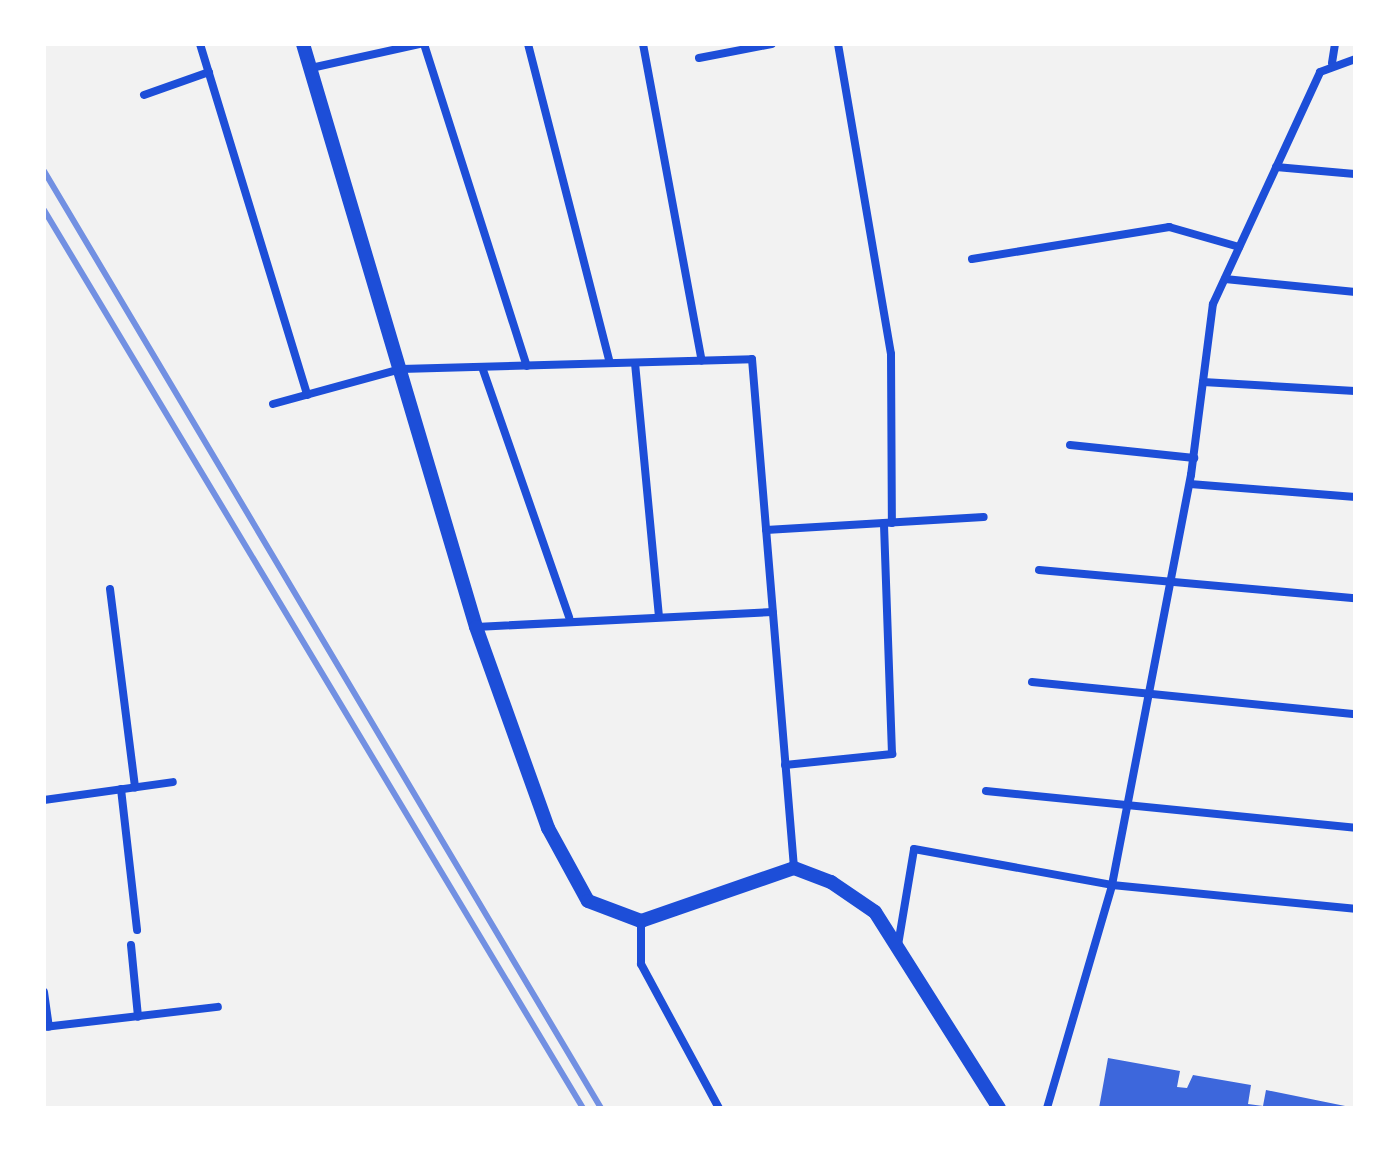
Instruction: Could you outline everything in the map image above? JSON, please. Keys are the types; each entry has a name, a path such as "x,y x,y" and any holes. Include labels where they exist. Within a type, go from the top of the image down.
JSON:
{"street":[{"path":"200,44 307,395"},
{"path":"303,44 476,627 548,828 588,901 641,921 794,868 831,882 875,912 999,1108"},
{"path":"311,68 422,44 527,366"},
{"path":"528,44 610,363"},
{"path":"643,44 702,361"},
{"path":"699,58 772,44"},
{"path":"785,765 892,754 888,523 891,354 838,44"},
{"path":"1332,63 1335,44"},
{"path":"1047,1108 1112,885 1128,808 1168,584 1190,484 1213,304 1320,72 1332,63 1355,59"},
{"path":"144,95 209,72"},
{"path":"1276,167 1355,174"},
{"path":"972,259 1169,227 1239,247"},
{"path":"1225,279 1355,292"},
{"path":"273,404 401,369 752,359 794,868"},
{"path":"635,363 659,616"},
{"path":"482,367 569,617"},
{"path":"1203,382 1355,391"},
{"path":"1070,445 1194,458"},
{"path":"1190,484 1355,497"},
{"path":"766,530 984,517"},
{"path":"1039,570 1168,584 1355,598"},
{"path":"110,589 135,787"},
{"path":"476,627 569,617 773,612"},
{"path":"1032,682 1149,697 1355,714"},
{"path":"44,800 173,782"},
{"path":"121,789 137,930"},
{"path":"986,791 1128,808 1355,828"},
{"path":"898,945 914,849 1112,885 1355,909"},
{"path":"641,921 641,964 719,1108"},
{"path":"131,945 138,1017"},
{"path":"44,992 46,1027 218,1007"}],"building":[{"path":"1108,1058 1180,1071 1177,1087 1187,1088 1193,1075 1251,1085 1248,1104 1263,1106 1266,1090 1355,1108 1099,1108"}],"railway":[{"path":"44,171 601,1108"},
{"path":"44,210 583,1108"}]}
